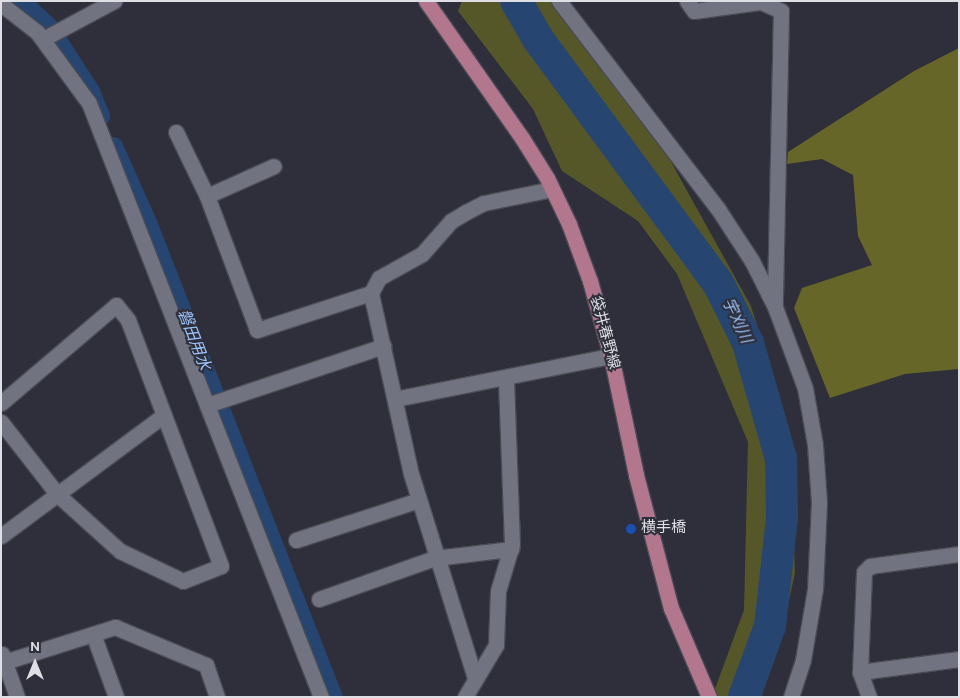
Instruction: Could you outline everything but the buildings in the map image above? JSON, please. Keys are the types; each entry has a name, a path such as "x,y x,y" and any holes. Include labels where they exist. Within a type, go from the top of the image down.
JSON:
{"main road":[{"name":"袋井春野線","path":"426,1 522,138 552,189 590,281 611,356 636,475 671,608 705,693"}],"street":[{"path":"43,39 114,1"},
{"path":"559,1 718,209 752,261 775,307 805,388 815,445 819,502 816,588 803,660 791,697"},
{"path":"687,1 694,11 762,2 780,10 775,307"},
{"path":"1,4 43,39 89,103 321,697"},
{"path":"176,132 207,196 257,330 371,293"},
{"path":"207,196 274,166"},
{"path":"475,678 435,558 419,500 371,293 379,278 422,254 451,222 466,212 484,203 552,189"},
{"path":"1,403 116,304 128,320 221,566 184,581 120,551 58,494 1,422"},
{"path":"207,405 383,346"},
{"path":"395,399 506,379 611,356"},
{"path":"465,697 496,645 498,591 510,549 506,379"},
{"path":"1,536 164,415"},
{"path":"296,540 419,500"},
{"path":"319,599 435,558 510,549"},
{"path":"869,697 860,672 864,572 870,566 959,554"},
{"path":"17,697 2,659 115,627 206,665 217,697"},
{"path":"93,634 116,697"},
{"path":"860,672 959,660"}],"shaded area":[{"path":"462,1 557,1 670,160 751,306 790,432 795,573 779,645 761,697 712,697 744,610 748,442 677,274 638,221 562,171 533,109 458,11"},
{"path":"959,48 959,369 905,374 830,398 794,308 802,288 872,265 858,236 853,175 822,159 787,164 788,152 914,71"}],"waterway":[{"name":"磐田用水","path":"21,1 49,27 90,91 100,116"},
{"name":"宇刈川","path":"516,1 538,39 718,283 748,343 781,459 782,518 770,626 744,697"},
{"name":"磐田用水","path":"113,146 147,222 333,697"}],"place":[{"name":"横手橋","path":"631,529"}]}
